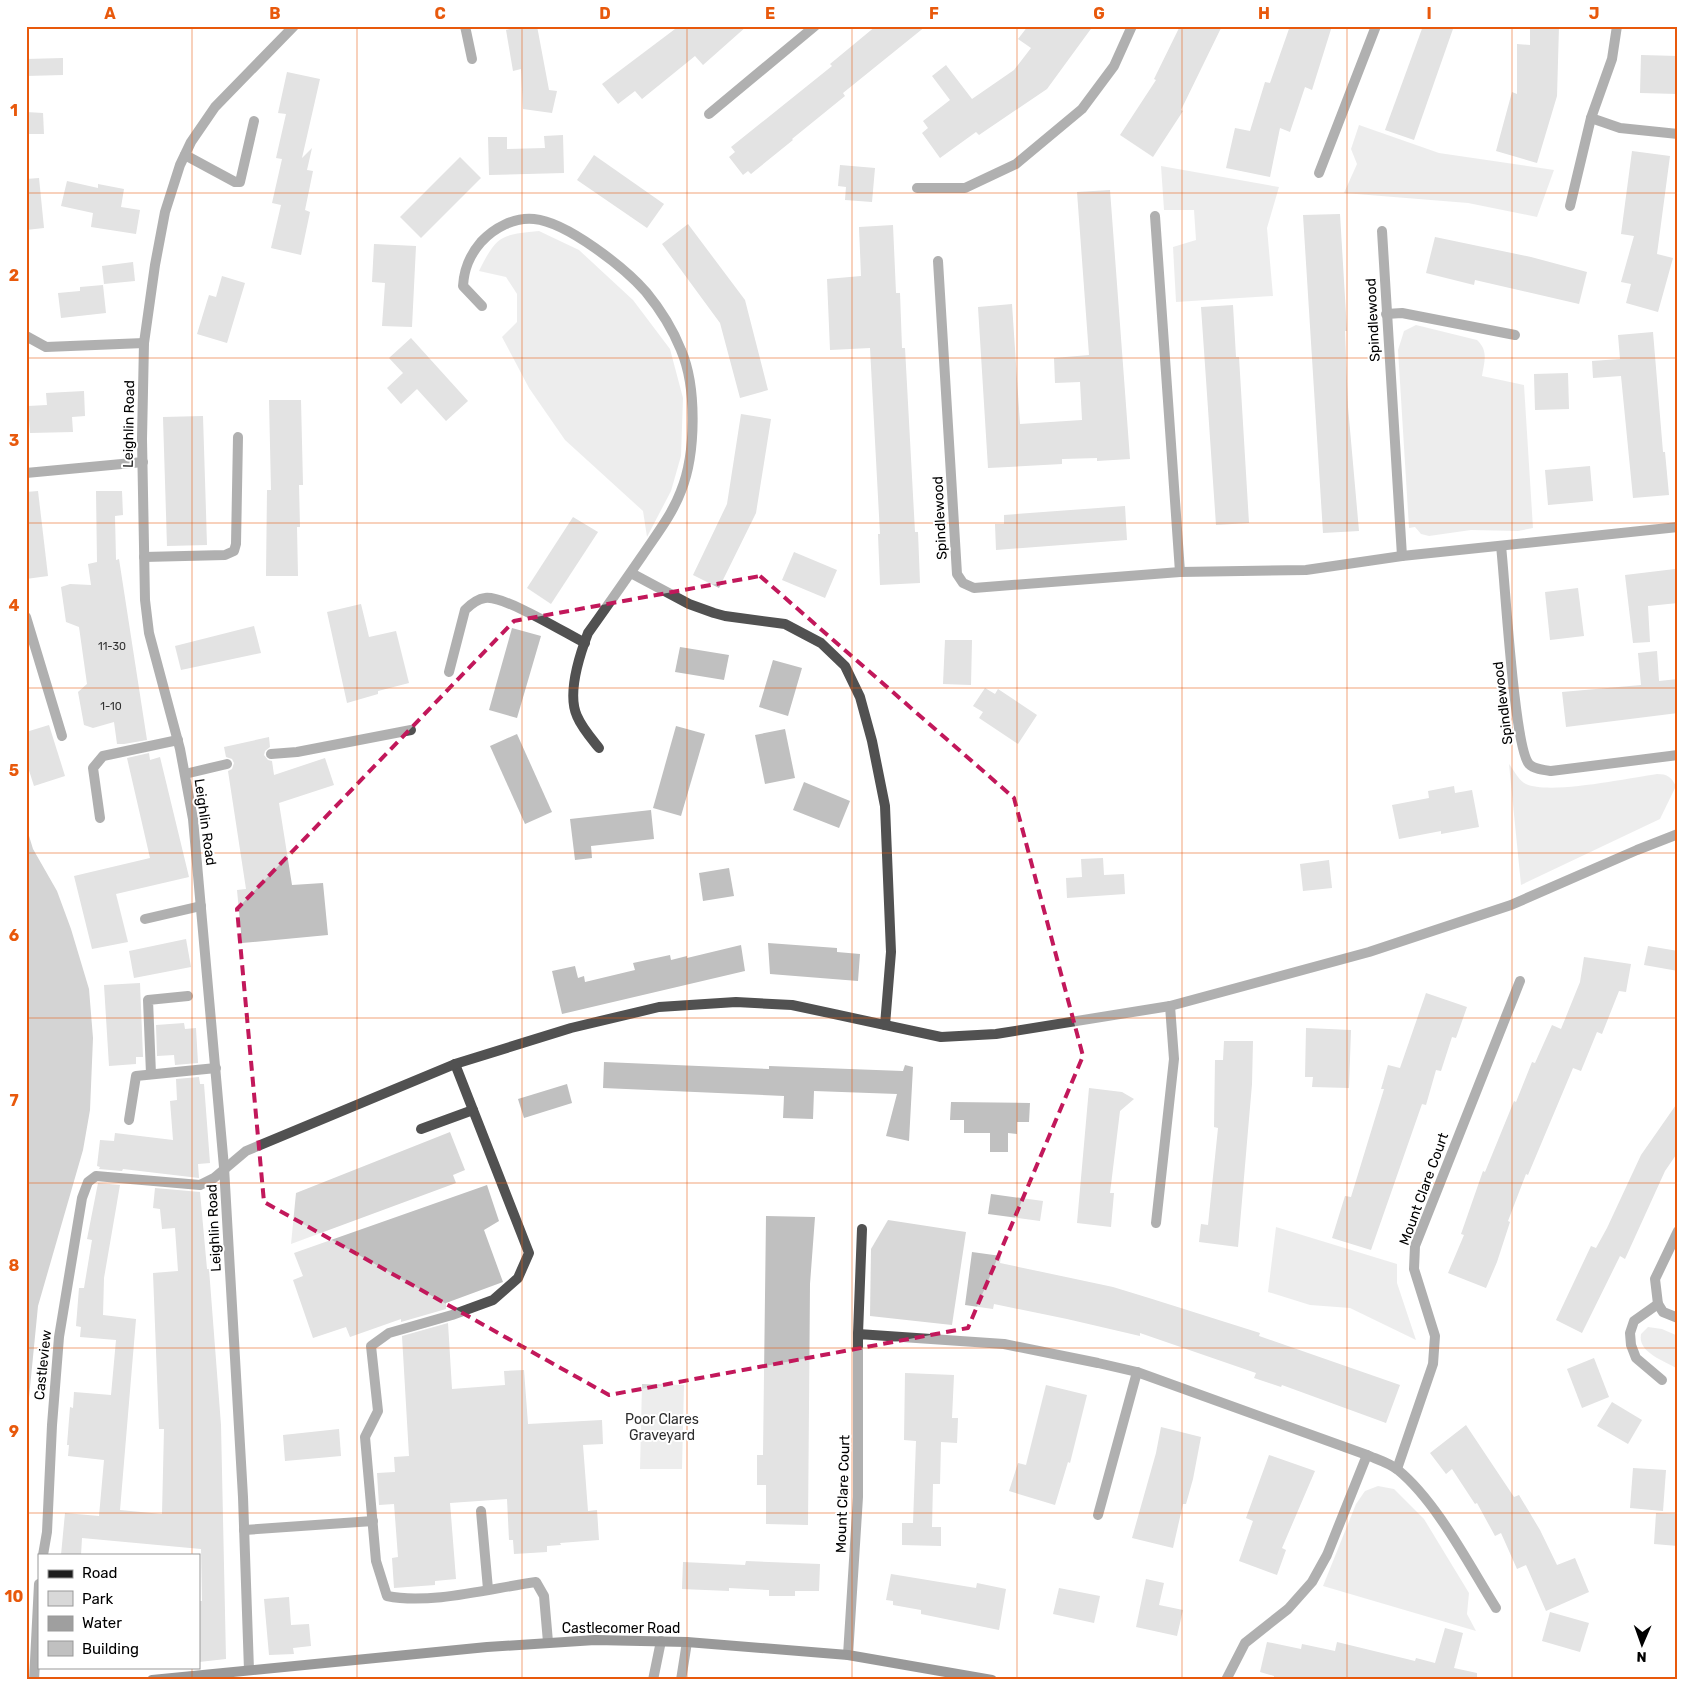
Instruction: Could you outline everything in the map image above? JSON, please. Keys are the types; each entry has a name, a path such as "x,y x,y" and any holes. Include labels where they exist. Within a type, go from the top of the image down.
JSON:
{"main road":[{"name":"Castlecomer Road","path":"152,1680 250,1675 548,1642 661,1641 848,1655 992,1680"}],"street":[{"name":"Leighlin Road","path":"250,1675 224,1167 194,819 178,740 149,633 144,557 142,462 144,343 155,265 166,212 185,154 215,107 294,26"},
{"path":"465,26 472,59"},
{"path":"709,114 815,26"},
{"path":"917,188 965,188 1016,164 1082,109 1114,66 1132,26"},
{"path":"1319,173 1376,26"},
{"path":"1570,206 1591,118 1612,59 1618,26"},
{"path":"1591,118 1620,128 1678,134"},
{"path":"185,154 235,182 240,182 254,121"},
{"path":"1155,216 1180,572"},
{"path":"482,306 463,286 464,273 474,251 488,234 502,225 534,219 554,225 581,239 614,262 646,292 666,320 682,351 690,380 691,428 689,462 681,490 668,518 588,633 580,653 574,690 576,714 599,748"},
{"name":"Spindlewood","path":"1382,231 1402,556"},
{"name":"Spindlewood","path":"938,261 957,574 963,583 974,588 1180,572 1306,570 1402,556 1678,527"},
{"path":"1386,314 1402,313 1515,335"},
{"path":"26,336 46,347 144,343"},
{"path":"144,557 225,555 234,551 236,544 238,437"},
{"path":"26,473 142,462"},
{"name":"Spindlewood","path":"1501,546 1523,754 1530,765 1538,769 1550,771 1678,755"},
{"path":"631,572 689,604 725,616 786,624 821,643 845,666 862,706 872,741 884,806 891,952 885,1025"},
{"path":"450,672 465,610 473,603 486,598 504,601 584,643"},
{"path":"26,617 62,736"},
{"path":"272,754 297,752 411,730"},
{"path":"100,818 94,768 103,756 178,740"},
{"path":"185,774 227,764"},
{"path":"224,1167 246,1151 455,1064 571,1028 659,1007 736,1002 792,1005 941,1037 996,1034 1170,1006 1369,952 1519,903 1637,850 1678,834"},
{"path":"145,919 201,906"},
{"name":"Mount Clare Court","path":"1397,1469 1433,1364 1435,1336 1414,1269 1415,1246 1520,981"},
{"path":"151,1074 148,1000 188,996"},
{"path":"1156,1223 1174,1059 1170,1006"},
{"path":"455,1064 528,1254 518,1278 494,1300 452,1315 389,1333 371,1346 378,1411 365,1438 376,1562 387,1596 398,1598 431,1598 536,1582 544,1596 548,1642"},
{"path":"129,1120 136,1076 216,1068"},
{"path":"421,1129 473,1110"},
{"name":"Castleview","path":"43,1554 47,1532 52,1425 59,1336 82,1198 93,1178 200,1185 214,1178 224,1167"},
{"name":"Mount Clare Court","path":"848,1655 858,1497 858,1334 862,1230"},
{"path":"1678,1231 1655,1279 1658,1304 1663,1312 1678,1318"},
{"path":"1658,1304 1634,1321 1630,1333 1631,1345 1636,1358 1662,1380"},
{"path":"858,1334 1004,1344 1138,1372 1367,1455 1397,1469 1420,1493 1452,1537 1496,1608"},
{"path":"1098,1515 1138,1372"},
{"path":"1226,1680 1245,1643 1288,1609 1312,1582 1327,1554 1367,1455"},
{"path":"481,1511 488,1589"},
{"path":"244,1530 373,1521"},
{"path":"34,1680 38,1595"},
{"path":"653,1680 661,1641"},
{"path":"680,1680 686,1642"}],"highlighted area":[{"path":"760,576 1014,798 1083,1056 968,1328 609,1395 264,1202 237,909 514,621"}],"green space":[{"path":"1359,125 1439,153 1554,170 1537,217 1468,203 1344,193 1357,164 1351,149"},
{"path":"1161,166 1279,187 1267,228 1273,296 1176,302 1173,247 1196,240 1194,210 1164,210"},
{"path":"539,231 579,250 633,300 670,349 683,398 681,456 671,491 647,537 643,511 565,440 529,388 502,337 517,322 517,294 506,277 479,271 490,250 501,239 516,234"},
{"path":"1416,325 1477,340 1481,344 1484,353 1482,376 1524,385 1533,528 1518,531 1471,530 1429,536 1421,534 1415,527 1409,528 1398,350 1404,331"},
{"path":"1509,764 1523,783 1537,787 1570,787 1657,774 1669,777 1676,786 1660,819 1521,885"},
{"path":"450,1132 465,1170 453,1175 456,1183 291,1244 296,1193"},
{"path":"888,1220 966,1232 952,1325 870,1316 871,1249"},
{"path":"1276,1227 1397,1264 1397,1283 1416,1340 1350,1308 1310,1305 1268,1292"},
{"path":"1648,1327 1662,1329 1678,1336 1678,1369 1648,1352 1641,1341 1641,1334"},
{"name":"Poor Clares Graveyard","path":"642,1384 684,1385 682,1469 640,1469"},
{"path":"1378,1486 1394,1489 1424,1519 1469,1593 1467,1614 1476,1631 1323,1586 1356,1504 1365,1491"}],"water":[{"path":"26,826 33,849 57,891 71,929 89,989 93,1038 90,1110 83,1150 38,1306 27,1418 26,1483"}],"building":[{"path":"513,26 537,26 549,90 557,91 552,113 523,109 521,69 513,71 506,30 514,28"},
{"path":"679,26 747,26 703,65 695,56 642,99 635,91 618,104 602,84"},
{"path":"876,26 926,26 843,93 845,96 793,140 751,174 748,171 743,175 729,157 735,152 731,147 832,66 830,64"},
{"path":"1028,26 1093,26 1047,89 979,135 976,132 940,158 922,133 928,128 923,121 950,100 932,76 946,65 972,99 1014,70 1031,48 1018,39"},
{"path":"1180,26 1222,26 1181,110 1183,111 1153,157 1120,135 1156,80 1154,79"},
{"path":"1290,26 1332,26 1312,90 1305,87 1290,132 1280,128 1270,177 1226,168 1235,128 1250,131 1265,82 1270,83"},
{"path":"1423,26 1454,26 1414,140 1385,130"},
{"path":"1530,26 1559,26 1557,96 1537,163 1496,151 1512,92 1517,94 1517,44 1530,45"},
{"path":"1641,55 1678,56 1678,94 1640,93"},
{"path":"63,58 63,75 26,76 26,59"},
{"path":"287,72 320,79 302,158 312,148 307,170 313,171 305,210 310,212 301,255 271,248 281,205 272,203 282,159 276,158 286,114 278,113"},
{"path":"26,112 43,113 44,134 26,134"},
{"path":"563,135 564,173 489,175 488,137 507,137 507,149 545,148 544,136"},
{"path":"1632,151 1670,156 1657,254 1673,258 1658,312 1626,303 1631,284 1621,282 1634,236 1621,234"},
{"path":"594,155 664,204 647,228 577,180"},
{"path":"460,157 481,178 421,238 400,217"},
{"path":"840,165 875,168 872,202 845,200 846,187 838,186"},
{"path":"39,178 44,228 26,230 26,179"},
{"path":"67,181 98,188 98,184 124,189 121,207 140,210 136,234 91,227 93,213 61,206"},
{"path":"1110,190 1130,459 1097,461 1097,458 1062,459 1062,464 988,468 978,307 1012,304 1020,424 1082,420 1080,382 1055,383 1054,358 1089,355 1077,192"},
{"path":"1340,214 1347,331 1345,331 1348,407 1359,531 1323,533 1303,215"},
{"path":"688,224 745,300 768,390 740,398 720,323 662,244"},
{"path":"893,225 896,293 900,293 902,348 905,348 915,532 918,532 920,583 880,585 878,534 880,534 870,348 830,350 827,279 861,276 859,227"},
{"path":"1435,237 1531,257 1587,272 1579,304 1475,280 1474,285 1426,273"},
{"path":"374,244 416,246 412,327 382,326 385,283 372,282"},
{"path":"133,262 135,281 104,284 102,266"},
{"path":"222,276 245,283 227,343 197,334 209,295 216,297"},
{"path":"103,285 106,313 61,318 58,293 80,291 80,287"},
{"path":"1233,305 1236,357 1239,357 1249,523 1216,525 1201,307"},
{"path":"1653,332 1663,452 1665,452 1669,495 1633,498 1621,376 1593,378 1592,361 1620,359 1618,335"},
{"path":"411,338 468,401 446,421 417,389 401,404 387,388 403,373 389,358"},
{"path":"1568,373 1569,409 1535,410 1534,374"},
{"path":"84,391 85,416 72,417 73,432 30,433 28,406 47,405 46,393"},
{"path":"269,400 301,400 303,485 299,485 300,527 297,527 298,576 266,576 267,490 271,490"},
{"path":"741,414 771,419 756,513 719,588 693,575 727,504"},
{"path":"203,416 207,545 167,546 163,417"},
{"path":"1590,466 1593,501 1548,505 1545,470"},
{"path":"38,491 48,576 26,579 26,492"},
{"path":"96,491 122,491 123,515 115,516 116,560 119,559 147,740 124,744 117,744 114,722 93,728 84,725 78,692 87,684 79,627 66,622 61,587 70,584 91,585 88,564 97,562"},
{"path":"1125,506 1127,540 996,550 995,524 1004,524 1004,515"},
{"path":"573,517 598,532 551,604 527,588"},
{"path":"794,552 837,570 825,598 782,580"},
{"path":"1675,569 1678,603 1648,606 1650,642 1633,643 1625,575"},
{"path":"1578,588 1584,636 1550,640 1545,592"},
{"path":"361,604 369,637 396,631 409,683 378,691 378,694 347,703 327,612"},
{"path":"254,626 261,653 181,670 175,646"},
{"path":"512,628 541,636 517,718 489,710"},
{"path":"945,640 972,640 971,685 943,684"},
{"path":"680,647 729,655 724,680 675,672"},
{"path":"1657,651 1659,681 1678,679 1678,713 1566,727 1562,692 1641,685 1638,653"},
{"path":"773,660 802,668 788,716 759,707"},
{"path":"985,688 995,694 998,689 1037,715 1018,744 979,718 983,712 973,706"},
{"path":"49,725 65,776 34,786 26,761 26,732"},
{"path":"676,726 705,734 681,816 653,808"},
{"path":"785,729 795,778 765,784 755,735"},
{"path":"517,734 552,812 525,824 490,746"},
{"path":"269,737 270,747 265,751 264,755 268,760 272,761 274,775 325,758 334,785 279,803 292,885 323,883 328,935 242,943 237,890 246,889 228,771 232,769 234,763 232,759 226,757 224,747"},
{"path":"149,753 150,760 160,757 189,877 116,894 128,942 92,949 74,876 150,858 127,758"},
{"path":"804,782 850,801 839,828 793,810"},
{"path":"1454,786 1455,793 1472,790 1479,827 1441,834 1441,831 1399,839 1392,805 1429,798 1428,791"},
{"path":"651,810 654,839 591,846 592,858 575,860 570,819"},
{"path":"1103,858 1104,875 1124,874 1125,894 1067,898 1066,878 1082,877 1081,859"},
{"path":"1329,860 1332,888 1303,891 1300,864"},
{"path":"729,868 734,896 703,901 699,873"},
{"path":"186,939 191,967 134,978 129,951"},
{"path":"768,943 837,948 837,952 860,954 858,981 770,974"},
{"path":"741,945 745,971 562,1014 552,971 575,966 578,978 584,976 585,982 635,970 633,963 670,955 671,960 687,956 687,958"},
{"path":"1648,946 1678,951 1678,971 1644,965"},
{"path":"1584,957 1631,964 1626,992 1619,991 1602,1034 1597,1032 1581,1071 1573,1068 1528,1175 1526,1174 1508,1221 1510,1222 1497,1262 1486,1288 1448,1273 1464,1235 1461,1234 1483,1171 1485,1172 1532,1062 1535,1063 1552,1025 1561,1029 1580,982"},
{"path":"140,983 143,1057 136,1057 136,1064 109,1066 104,985"},
{"path":"1426,993 1467,1007 1456,1038 1452,1037 1441,1071 1436,1070 1426,1105 1422,1104 1371,1250 1332,1238 1345,1196 1351,1197 1384,1089 1381,1089 1388,1065 1400,1068"},
{"path":"184,1023 185,1029 196,1028 198,1063 175,1065 174,1055 157,1056 156,1025"},
{"path":"1306,1028 1351,1030 1349,1088 1312,1087 1313,1077 1305,1077"},
{"path":"1224,1041 1253,1041 1252,1084 1238,1247 1199,1242 1201,1224 1208,1225 1218,1128 1214,1127 1215,1060 1223,1060"},
{"path":"604,1062 769,1069 769,1066 903,1071 905,1065 913,1067 909,1141 886,1136 897,1094 814,1091 813,1119 783,1118 784,1096 603,1088"},
{"path":"199,1077 200,1084 204,1084 210,1163 198,1164 199,1178 123,1169 122,1171 99,1169 100,1167 97,1166 100,1140 114,1141 115,1133 173,1140 170,1101 177,1100 176,1079"},
{"path":"567,1084 572,1103 524,1118 518,1099"},
{"path":"1089,1088 1122,1092 1134,1099 1120,1111 1110,1193 1114,1193 1111,1227 1077,1223"},
{"path":"951,1102 1030,1103 1029,1122 1017,1122 1017,1134 1008,1133 1008,1152 990,1152 990,1133 964,1133 964,1120 950,1120"},
{"path":"1678,1102 1678,1152 1665,1171 1625,1259 1620,1256 1582,1333 1556,1320 1591,1246 1596,1248 1607,1228 1641,1155"},
{"path":"98,1183 120,1185 104,1278 103,1315 136,1319 120,1510 162,1514 164,1429 159,1429 153,1273 178,1271 175,1228 162,1229 160,1209 153,1208 155,1188 200,1192 207,1269 209,1269 221,1425 226,1659 200,1662 201,1549 82,1538 81,1554 61,1554 65,1513 99,1516 104,1460 68,1456 70,1407 73,1408 74,1392 111,1395 116,1340 80,1337 81,1327 76,1326 79,1288 84,1288 92,1240 87,1239"},
{"path":"487,1185 499,1221 484,1230 503,1282 446,1303 446,1309 401,1322 401,1319 350,1337 346,1327 313,1338 293,1280 303,1276 294,1253"},
{"path":"991,1194 1043,1201 1040,1221 988,1214"},
{"path":"766,1216 815,1217 810,1284 808,1525 766,1524 766,1485 757,1485 757,1455 763,1455"},
{"path":"972,1252 1001,1256 1000,1263 1113,1287 1149,1298 1260,1333 1259,1336 1400,1385 1386,1423 1282,1385 1281,1387 1254,1378 1256,1373 1140,1333 1140,1336 994,1304 993,1309 965,1305"},
{"path":"448,1323 452,1389 505,1385 504,1371 524,1370 528,1424 602,1420 603,1444 583,1445 588,1511 597,1510 599,1540 547,1546 547,1552 514,1554 513,1540 509,1540 507,1499 450,1503 456,1579 435,1581 435,1585 394,1588 392,1558 398,1557 394,1504 379,1505 377,1473 395,1472 394,1457 409,1456 402,1336"},
{"path":"1594,1358 1609,1397 1582,1408 1567,1369"},
{"path":"905,1373 954,1375 952,1418 958,1418 957,1443 941,1442 940,1484 933,1484 932,1527 941,1527 941,1546 902,1545 902,1523 913,1523 916,1441 904,1440"},
{"path":"1046,1385 1087,1395 1070,1463 1068,1462 1055,1505 1009,1491 1018,1463 1026,1465"},
{"path":"1612,1402 1642,1420 1628,1444 1597,1426"},
{"path":"1466,1425 1514,1497 1519,1495 1540,1530 1557,1565 1575,1558 1589,1592 1546,1611 1526,1565 1517,1569 1501,1533 1495,1536 1477,1503 1475,1504 1452,1469 1446,1474 1430,1453"},
{"path":"1161,1427 1201,1437 1193,1479 1186,1504 1183,1504 1173,1548 1132,1538 1156,1453"},
{"path":"339,1429 341,1456 285,1461 283,1435"},
{"path":"1269,1455 1315,1471 1282,1548 1286,1550 1277,1575 1239,1561 1253,1521 1246,1518"},
{"path":"1633,1468 1666,1470 1663,1511 1630,1508"},
{"path":"1656,1513 1678,1514 1678,1546 1654,1544"},
{"path":"746,1561 820,1564 819,1591 795,1591 795,1596 769,1596 769,1590 729,1588 729,1591 682,1589 683,1562 745,1565"},
{"path":"891,1574 976,1588 977,1583 1006,1589 999,1630 921,1614 921,1610 893,1605 893,1601 886,1600"},
{"path":"1146,1579 1164,1583 1159,1605 1183,1610 1177,1636 1136,1627"},
{"path":"1059,1588 1100,1596 1094,1623 1053,1614"},
{"path":"289,1597 291,1625 309,1624 311,1646 293,1648 294,1654 269,1655 264,1599"},
{"path":"1550,1612 1589,1623 1580,1652 1542,1641"},
{"path":"1445,1628 1463,1633 1454,1668 1477,1673 1477,1680 1274,1680 1274,1676 1260,1672 1267,1642 1301,1649 1302,1644 1335,1651 1337,1642 1415,1661 1416,1658 1435,1663"}]}
